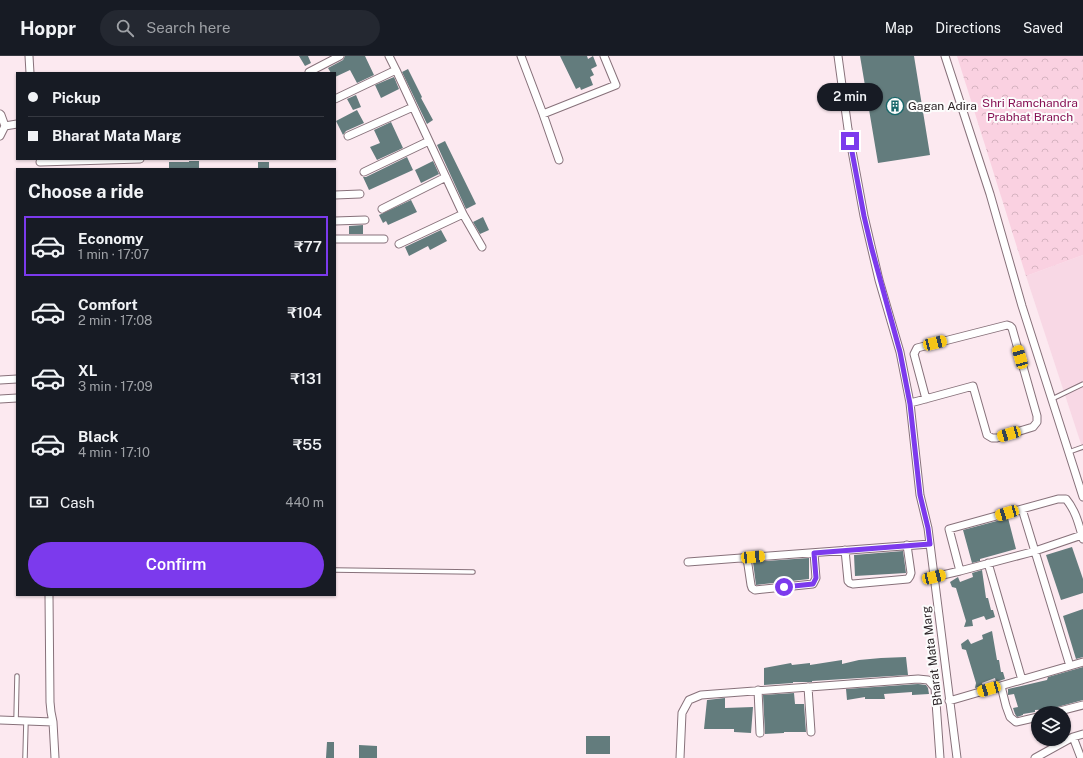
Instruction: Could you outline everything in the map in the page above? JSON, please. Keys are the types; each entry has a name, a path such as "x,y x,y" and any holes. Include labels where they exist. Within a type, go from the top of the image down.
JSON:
{"street":[{"path":"28,56 30,72"},
{"path":"309,72 340,56"},
{"path":"389,56 463,214 482,247"},
{"path":"521,56 559,160"},
{"path":"543,114 616,85 604,56"},
{"name":"Bharat Mata Marg","path":"838,56 848,129 864,216 900,352 910,404 920,495 928,528 957,758"},
{"path":"945,56 990,194 1022,306 1083,497"},
{"path":"336,99 396,70"},
{"path":"348,136 413,107"},
{"path":"0,114 2,115 5,126 0,136"},
{"path":"5,126 16,124"},
{"path":"364,172 429,141"},
{"path":"41,163 115,160"},
{"path":"382,209 446,177"},
{"path":"336,195 360,194"},
{"path":"399,244 463,214"},
{"path":"336,221 365,220"},
{"path":"336,239 384,239"},
{"path":"910,404 973,386 988,435 992,438 997,438 1033,427 1037,422 1037,416 1012,328 1007,325 917,348 914,354 926,399"},
{"path":"0,380 16,379"},
{"path":"0,399 16,398"},
{"path":"934,577 960,571 988,564 1082,537 1077,517 1066,499 1058,499 949,529 960,571"},
{"path":"1022,508 1070,666"},
{"path":"688,562 930,544"},
{"path":"845,550 848,581 853,584 908,579 910,573 907,545"},
{"path":"747,558 751,585 755,590 813,584 816,578 814,553"},
{"path":"988,564 1022,680"},
{"path":"49,596 50,702 53,722 55,758"},
{"path":"949,700 1083,662"},
{"path":"680,758 682,713 690,700 701,695 918,679 928,680 935,688 940,758"},
{"path":"1001,686 1010,717 1016,722 1031,718"},
{"path":"808,687 811,732"},
{"path":"758,690 760,733"},
{"path":"1071,708 1083,705"},
{"path":"0,720 53,722"},
{"path":"1035,758 1073,737 1083,734"},
{"path":"1073,737 1081,758"}],"lane":[{"path":"1052,399 1083,384"},
{"path":"1069,452 1083,446"},
{"path":"336,570 473,572"},
{"path":"16,721 17,676"},
{"path":"25,758 26,721"}],"shaded area":[{"path":"1083,255 1083,450 1026,276"}],"green space":[{"name":"Shri Ramchandra Prabhat Branch","path":"957,56 1083,56 1083,255 1026,276"}],"building":[{"path":"299,56 308,56 311,63 305,66"},
{"path":"345,56 365,56 374,75 357,83 350,70 336,77 336,72 330,72 328,68 343,60"},
{"path":"560,56 587,56 588,59 593,56 597,66 591,69 594,75 590,77 593,85 581,90 580,87 576,89"},
{"name":"Gagan Adira","path":"860,56 914,56 930,155 878,163"},
{"path":"408,69 433,120 427,124 402,72"},
{"path":"394,77 399,89 381,98 375,85"},
{"path":"356,95 361,107 353,110 347,99"},
{"path":"357,110 364,123 346,131 343,135 336,121"},
{"path":"391,122 403,148 377,160 370,147 380,143 374,130"},
{"path":"445,141 476,204 466,209 437,145"},
{"path":"407,157 413,170 369,190 363,177 366,177"},
{"path":"199,161 199,168 169,168 169,162"},
{"path":"433,161 439,174 421,183 415,170"},
{"path":"258,162 269,162 269,168 258,168"},
{"path":"411,200 417,212 388,225 386,221 383,223 379,215"},
{"path":"483,217 489,230 480,234 473,222"},
{"path":"363,225 363,234 349,234 349,226"},
{"path":"441,230 447,241 430,250 428,246 409,256 405,247"},
{"path":"1008,518 1016,549 980,559 980,561 972,563 963,530"},
{"path":"1072,547 1083,579 1083,593 1061,600 1046,555"},
{"path":"903,551 906,573 855,576 854,555"},
{"path":"809,558 809,579 756,585 753,562"},
{"path":"982,570 986,598 988,598 991,610 993,610 995,617 986,620 984,616 972,620 973,626 964,627 966,621 956,588 952,587 950,582 958,577 960,582 973,577 972,573"},
{"path":"1083,609 1083,657 1076,659 1063,616"},
{"path":"992,631 997,660 999,660 1001,672 1003,672 1005,679 996,682 995,678 982,683 983,686 975,688 976,683 966,650 962,649 961,644 968,639 971,644 983,639 982,635"},
{"path":"906,657 908,675 764,685 764,668 791,663 792,665 810,663 810,665 842,660 842,664 859,660"},
{"path":"1083,667 1083,700 1061,706 1031,706 1031,713 1017,717 1013,708 1018,707 1014,694 1008,695 1008,689 1047,680 1048,677"},
{"path":"918,684 926,685 929,694 912,695 912,692 884,694 885,699 865,699 865,697 847,700 846,689"},
{"path":"794,693 795,704 804,704 806,732 765,734 763,695"},
{"path":"725,698 725,708 753,707 751,733 734,732 734,729 704,729 707,700"},
{"path":"586,736 610,736 610,754 586,754"},
{"path":"327,742 334,742 334,758 326,758"},
{"path":"359,745 377,746 377,758 359,758"}],"place":[{"name":"Gagan Adira","path":"895,106"}],"route":[{"path":"784,587 813,584 816,578 814,553 930,544 928,528 920,495 910,404 900,352 871,246 850,141"}]}
